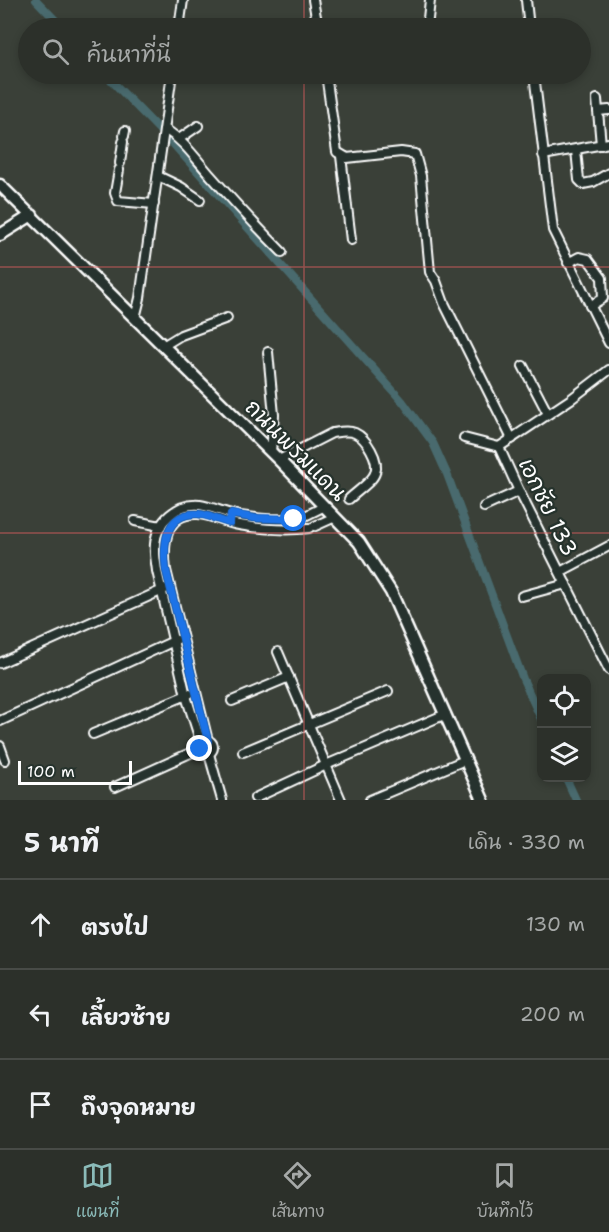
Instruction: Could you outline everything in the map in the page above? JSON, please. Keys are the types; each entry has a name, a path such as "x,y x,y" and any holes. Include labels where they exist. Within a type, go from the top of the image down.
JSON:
{"main road":[{"name":"ถนนพรมแดน","path":"0,185 359,542 391,592 483,800"},
{"path":"0,234 32,215"}],"street":[{"path":"180,18 183,0"},
{"path":"313,0 316,18"},
{"path":"428,18 430,0"},
{"path":"526,0 528,18"},
{"path":"135,318 140,298 171,84"},
{"path":"328,84 338,152 341,156 351,240"},
{"path":"535,84 551,223 556,240 609,343"},
{"path":"543,156 605,144 597,99"},
{"path":"598,111 609,110"},
{"path":"178,139 198,126"},
{"path":"164,130 178,139 282,252"},
{"path":"124,136 115,193 118,201 154,204"},
{"path":"576,150 579,180 583,184 593,182 609,173"},
{"path":"341,156 347,158 401,152 415,154 421,176 430,272 512,439"},
{"path":"158,176 181,187 200,200"},
{"path":"568,263 582,257 588,259 602,278 606,300 590,306"},
{"path":"163,346 181,335 227,318"},
{"path":"268,352 274,414 275,456 340,431 354,432 363,438 377,464 375,474 349,499"},
{"path":"523,366 548,414"},
{"name":"เอกชัย 133","path":"609,370 499,447 609,670"},
{"path":"464,438 499,447"},
{"path":"484,507 519,491"},
{"path":"203,744 186,696 154,552 161,526 169,515 188,506 198,505 254,518 301,517 323,507"},
{"path":"209,754 203,753 195,691 170,587 164,543 170,528 182,518 198,514 253,528 309,527 335,517"},
{"path":"230,523 231,514"},
{"path":"301,517 309,527"},
{"path":"135,521 161,526"},
{"path":"560,572 609,546"},
{"path":"522,596 566,584"},
{"path":"0,663 170,587"},
{"path":"0,721 182,637"},
{"path":"278,652 341,800"},
{"path":"232,701 289,677"},
{"path":"93,734 195,691"},
{"path":"243,752 388,691"},
{"path":"255,798 446,714"},
{"path":"115,787 203,744 213,747 209,754 222,800"},
{"path":"0,746 5,760"},
{"path":"370,800 465,760"}],"waterway":[{"path":"36,0 53,18"},
{"path":"115,84 175,146 403,402 433,443 447,474 523,679 537,710"},
{"path":"568,782 576,800"}],"route":[{"path":"200,749 201,742 208,741 166,570 164,543 167,534 175,522 198,514 230,523 231,514 254,518 294,519"}]}
